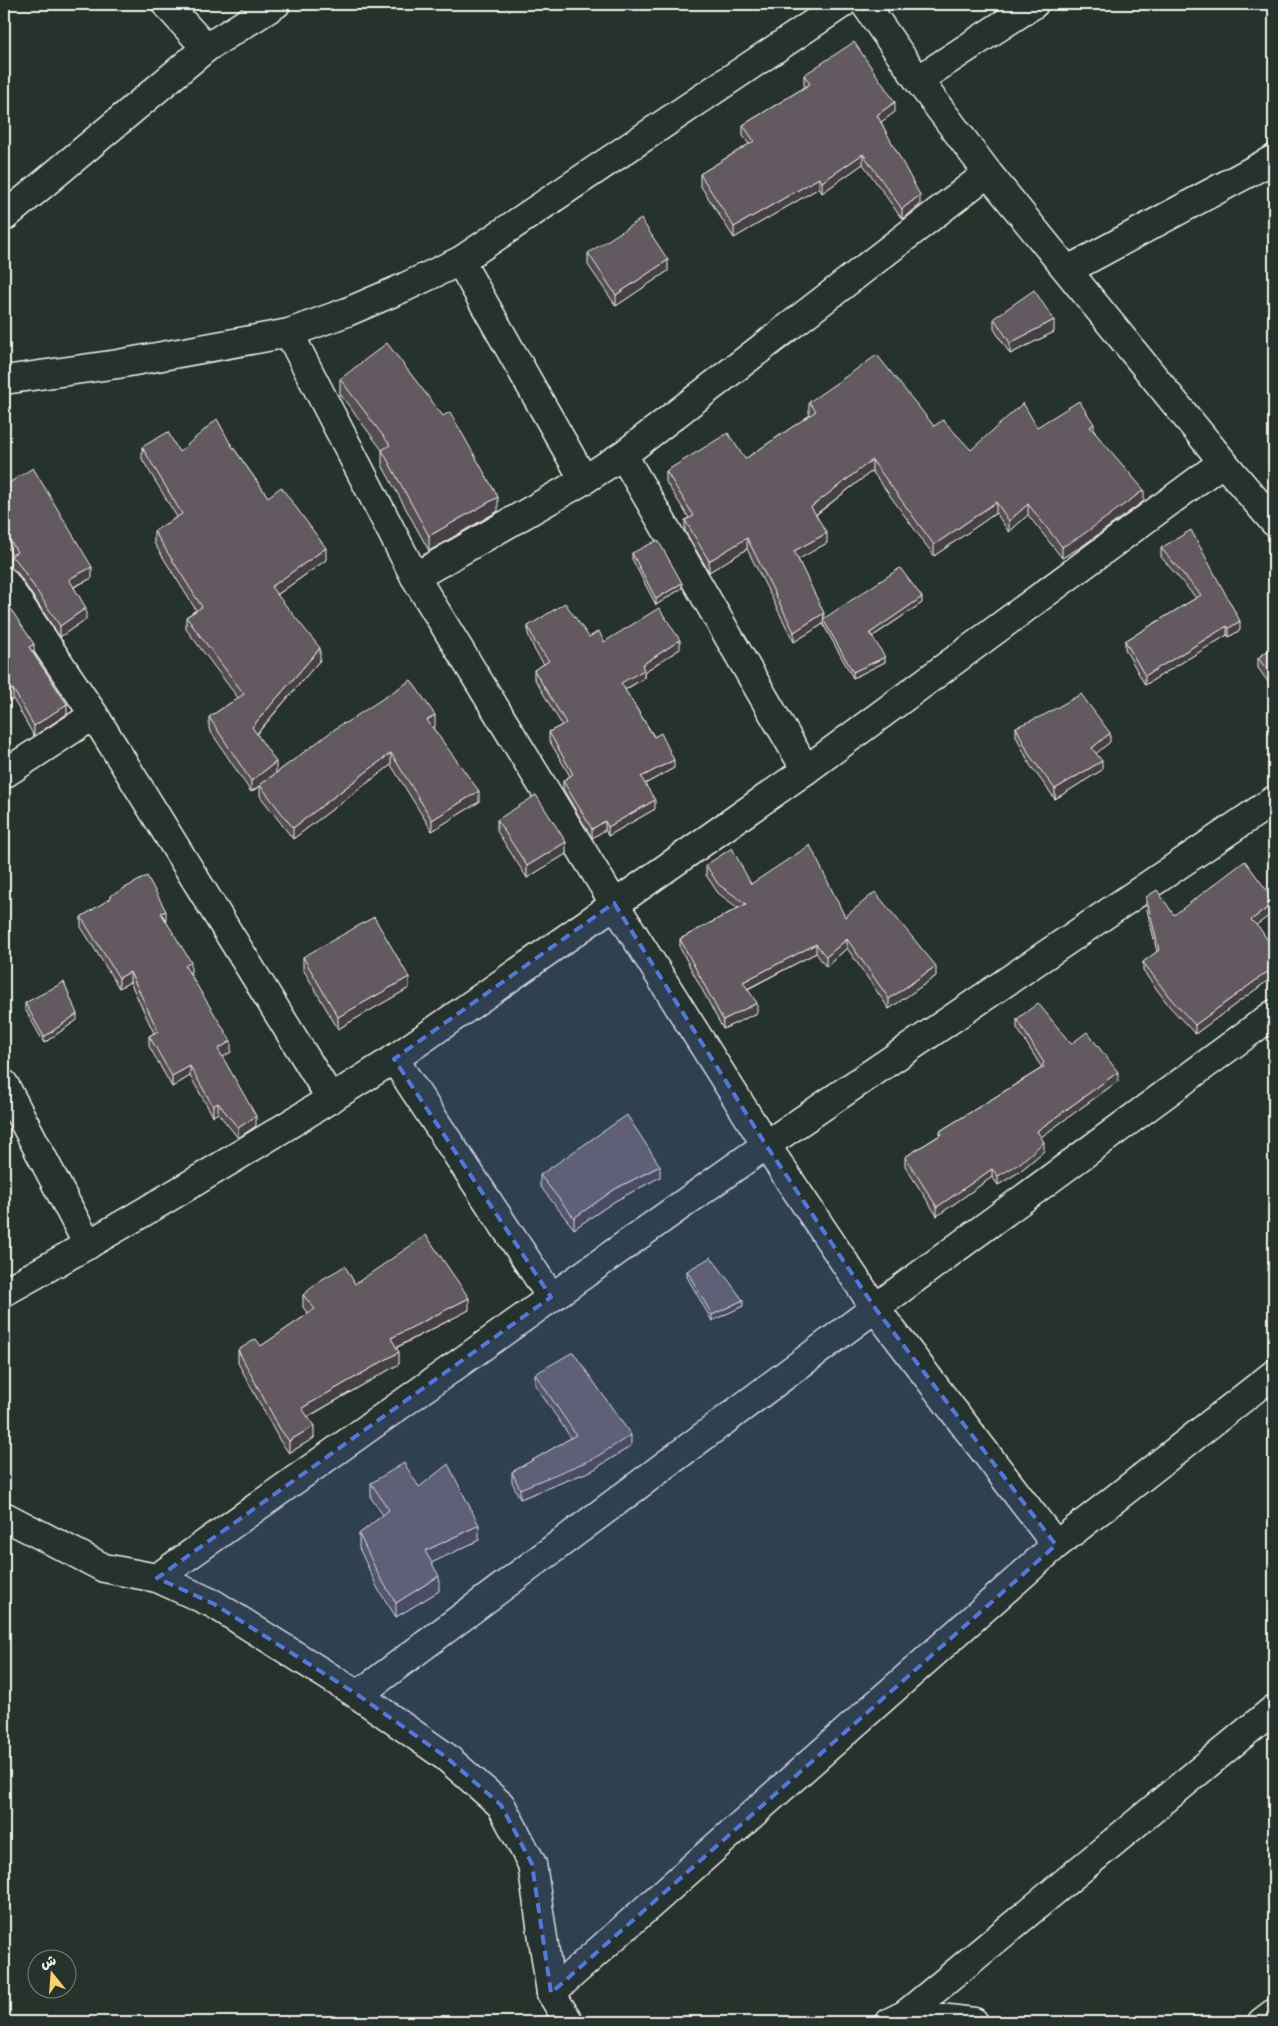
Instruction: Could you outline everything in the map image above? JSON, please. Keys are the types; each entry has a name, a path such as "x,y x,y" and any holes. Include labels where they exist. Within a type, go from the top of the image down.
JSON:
{"street":[{"path":"166,4 206,48"},
{"path":"4,217 206,48 276,4"},
{"path":"4,380 118,364 289,333 347,312 403,288 460,261 842,4"},
{"path":"864,4 988,173 1222,462 1274,522"},
{"path":"918,80 1034,4"},
{"path":"1068,270 1274,159"},
{"path":"415,576 584,480 623,454 988,173"},
{"path":"460,261 584,480"},
{"path":"289,333 415,576 614,903 766,1145 875,1308 1056,1545"},
{"path":"623,454 806,770"},
{"path":"4,1292 88,1245 394,1059 806,770 1222,462"},
{"path":"4,581 94,715 331,1099"},
{"path":"4,774 94,715"},
{"path":"157,1578 766,1145 1274,800"},
{"path":"358,1694 875,1308 1274,1014"},
{"path":"394,1059 551,1297"},
{"path":"4,1084 88,1245"},
{"path":"551,1993 1056,1545 1274,1374"},
{"path":"4,1516 104,1568 157,1578 214,1604 358,1694 446,1757 500,1805 532,1864 551,1993 570,2022"},
{"path":"898,2018 1274,1709"},
{"path":"1262,2022 1274,2013"},
{"path":"898,2018 974,2022"}],"highlighted area":[{"path":"614,903 766,1145 875,1308 1056,1545 551,1993 532,1864 501,1805 446,1757 358,1695 214,1604 157,1578 551,1297 394,1059"}],"building":[{"path":"854,42 895,102 877,115 920,195 902,209 863,154 822,182 819,178 734,227 700,174 754,141 743,125 810,84 804,75"},
{"path":"641,219 668,260 616,295 588,253"},
{"path":"1034,290 1054,320 1010,343 994,318"},
{"path":"387,343 443,416 450,412 498,497 429,536 382,450 390,445 340,379"},
{"path":"877,355 934,426 943,420 971,450 1023,403 1037,427 1079,401 1094,424 1090,427 1144,490 1081,536 1062,547 1028,504 1009,521 996,502 934,545 872,460 811,507 827,533 794,551 824,613 794,632 747,538 709,561 685,520 694,516 666,471 728,433 745,459 816,411 809,402"},
{"path":"217,419 230,443 268,497 281,487 326,548 271,587 320,648 252,727 276,762 251,781 209,717 244,694 186,617 202,607 154,531 182,514 142,447 168,432 179,452"},
{"path":"33,468 92,567 69,579 86,608 60,626 17,561 10,556 17,552 4,530 4,486"},
{"path":"1191,530 1240,621 1229,628 1227,626 1145,676 1125,641 1201,595 1161,548"},
{"path":"658,540 682,583 656,599 632,553"},
{"path":"900,568 922,597 870,633 885,657 853,672 823,619"},
{"path":"4,599 34,644 29,647 67,704 34,726 13,689 4,693"},
{"path":"565,603 589,637 599,631 604,642 659,608 680,640 642,665 644,670 621,683 654,737 661,733 674,760 641,777 655,800 608,827 605,821 592,829 563,781 573,774 549,732 566,723 534,670 549,661 535,642 528,626"},
{"path":"1274,646 1274,679 1258,658"},
{"path":"411,680 435,715 427,720 479,791 432,820 391,753 293,828 260,785 343,723"},
{"path":"1081,694 1110,733 1092,748 1102,761 1055,789 1030,756 1016,727 1044,715"},
{"path":"536,795 566,842 527,866 497,820"},
{"path":"810,845 845,917 875,892 936,966 889,999 847,939 826,957 816,944 743,982 757,1003 723,1020 680,939 746,904 718,884 706,865 732,848 751,884"},
{"path":"1245,861 1274,900 1274,903 1251,920 1261,930 1274,950 1274,967 1195,1025 1170,998 1143,962 1159,950 1146,897 1157,890 1174,915"},
{"path":"147,876 166,911 161,913 191,962 185,966 231,1041 218,1049 256,1116 238,1128 218,1103 213,1106 190,1066 172,1076 149,1036 158,1031 130,972 119,978 81,917 111,898 110,896"},
{"path":"374,917 409,977 338,1017 303,957"},
{"path":"64,982 77,1014 44,1037 25,1003"},
{"path":"1038,1003 1071,1044 1087,1032 1118,1072 1037,1131 1044,1142 1019,1164 998,1176 992,1169 937,1207 905,1157 942,1134 940,1131 1044,1067 1042,1065 1044,1063 1017,1019"},
{"path":"627,1115 660,1166 615,1189 574,1218 540,1175"},
{"path":"426,1235 469,1298 391,1338 399,1352 302,1408 314,1426 289,1441 280,1429 238,1350 256,1339 261,1346 315,1309 303,1295 321,1280 345,1266 355,1284"},
{"path":"711,1257 743,1300 712,1315 687,1271"},
{"path":"573,1352 631,1435 593,1459 520,1489 512,1472 576,1435 535,1374"},
{"path":"404,1463 419,1487 448,1464 479,1525 425,1551 439,1576 396,1603 378,1574 359,1534 389,1510 371,1483"}]}
